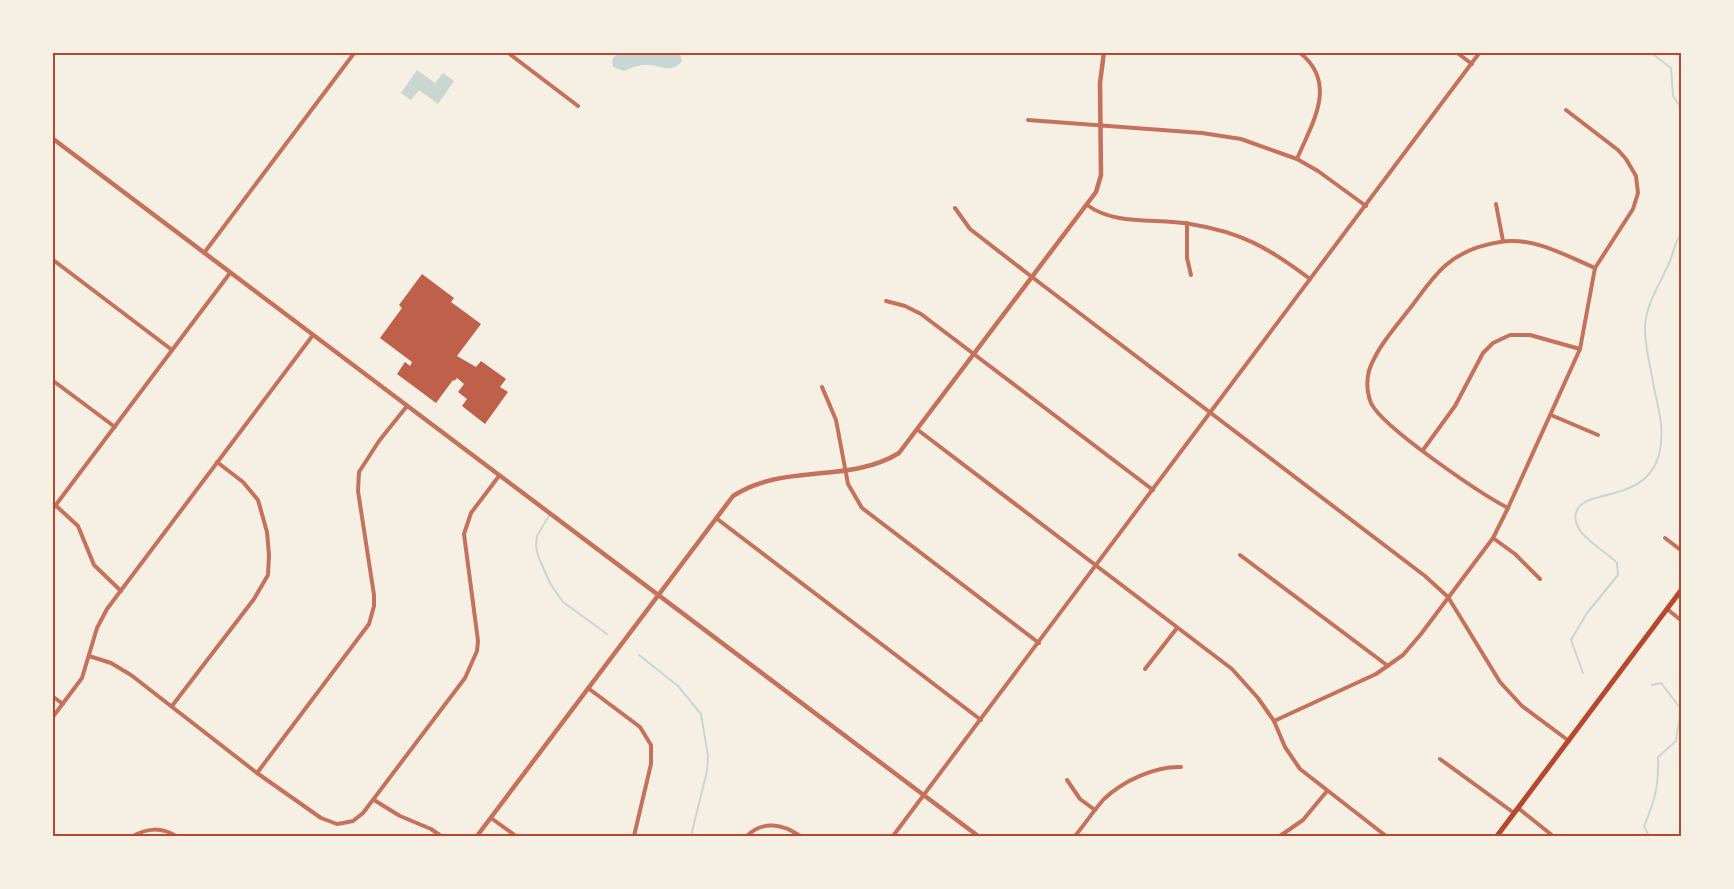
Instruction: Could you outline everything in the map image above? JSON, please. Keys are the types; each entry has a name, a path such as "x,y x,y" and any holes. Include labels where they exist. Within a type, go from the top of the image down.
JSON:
{"main road":[{"path":"1497,837 1682,589"}],"street":[{"path":"204,253 355,52"},
{"path":"507,52 578,106"},
{"path":"477,837 733,496 771,479 845,470 888,460 899,453 918,430 1096,192 1101,175 1100,83 1104,52"},
{"path":"1297,159 1317,111 1321,93 1317,72 1299,52"},
{"path":"1456,52 1472,64"},
{"path":"893,837 1480,52"},
{"path":"1274,721 1388,666 1413,645 1492,538 1508,508 1580,349 1595,268 1633,209 1638,194 1636,176 1632,166 1618,150 1566,110"},
{"path":"1028,120 1224,136 1256,144 1297,159 1318,171 1366,206"},
{"path":"52,138 978,837"},
{"path":"1496,204 1503,241"},
{"path":"1087,205 1098,213 1112,218 1187,224 1223,230 1244,237 1271,251 1310,279"},
{"path":"955,208 970,229 1032,278 1425,576 1448,597 1500,682 1522,706 1569,741"},
{"path":"1187,224 1187,258 1191,275"},
{"path":"1508,508 1490,498 1389,424 1372,405 1367,389 1371,364 1383,343 1445,265 1473,249 1503,241 1536,245 1595,268"},
{"path":"52,259 172,350"},
{"path":"52,510 55,503 230,273"},
{"path":"886,301 905,306 921,314 1154,490"},
{"path":"52,718 82,678 102,617 313,335"},
{"path":"1423,450 1455,406 1483,352 1493,343 1510,335 1530,335 1580,349"},
{"path":"52,380 115,427"},
{"path":"822,387 836,420 852,494 869,515 1039,643"},
{"path":"257,773 369,624 374,606 374,595 358,490 359,472 379,441 407,406"},
{"path":"1551,415 1598,435"},
{"path":"918,430 1232,669 1258,698 1274,721 1293,760 1308,776 1386,837"},
{"path":"172,706 254,598 268,575 267,532 258,500 243,482 218,462"},
{"path":"89,656 122,669 257,773 321,818 337,824 348,823 358,818 374,800 465,678 474,659 477,651 477,629 464,534 471,513 500,476"},
{"path":"55,503 73,519 81,532 94,565 121,591"},
{"path":"716,518 981,720"},
{"path":"1492,538 1515,554 1540,579"},
{"path":"1665,538 1682,551"},
{"path":"1240,555 1388,666"},
{"path":"1667,609 1682,621"},
{"path":"1144,669 1177,628"},
{"path":"588,688 640,727 651,745 651,764 634,837"},
{"path":"52,696 63,704"},
{"path":"1440,759 1553,837"},
{"path":"1075,837 1111,793 1134,779 1163,768 1181,767"},
{"path":"1067,780 1074,791 1095,810"},
{"path":"1280,837 1302,820 1327,791"},
{"path":"374,800 400,816 431,829 441,837"},
{"path":"491,818 516,837"},
{"path":"747,837 759,827 772,825 786,827 800,837"},
{"path":"134,837 143,831 157,829 176,837"}],"shaded area":[{"path":"617,53 680,53 682,61 670,68 646,65 624,71 613,67 612,60"},
{"path":"417,70 435,83 443,73 454,81 438,104 419,90 411,100 401,93"}],"building":[{"path":"422,274 454,298 451,302 481,324 457,356 476,367 481,361 506,379 500,387 508,392 485,424 462,406 467,399 458,392 464,384 457,378 436,403 397,374 405,362 410,366 412,362 380,338 402,308 399,305"}],"waterway":[{"path":"1650,52 1671,68 1673,96 1682,109"},
{"path":"1583,673 1571,640 1587,613 1618,575 1617,563 1590,541 1578,527 1576,513 1581,505 1590,500 1641,482 1652,471 1659,455 1661,421 1647,348 1645,325 1651,300 1682,232"},
{"path":"550,514 537,536 536,546 551,585 563,602 607,634"},
{"path":"639,655 678,686 701,714 708,756 707,771 691,836"},
{"path":"1649,836 1644,826 1656,792 1658,757 1676,741 1681,709 1661,683 1652,685"}]}
